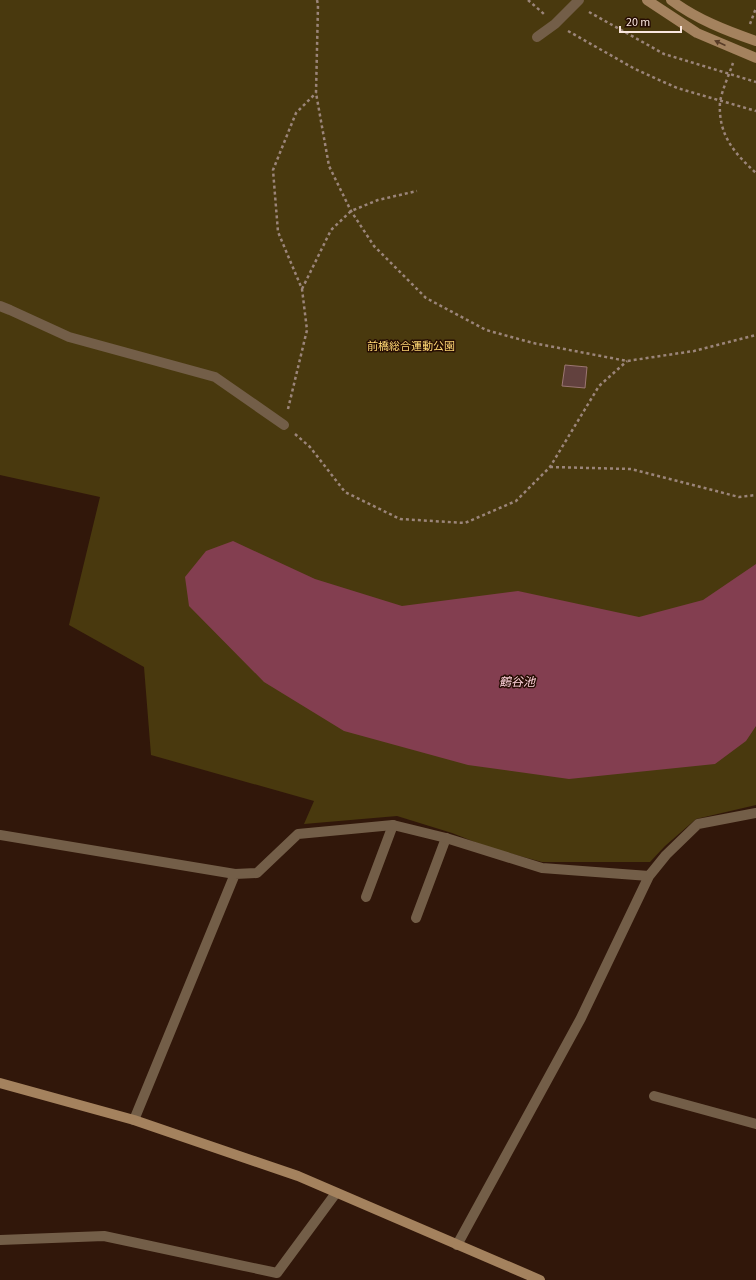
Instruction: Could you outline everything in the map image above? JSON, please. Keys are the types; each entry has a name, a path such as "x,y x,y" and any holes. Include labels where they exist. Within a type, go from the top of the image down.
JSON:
{"street":[{"path":"647,0 697,33 756,58"},
{"path":"671,0 682,8 710,22 756,41"},
{"path":"537,37 554,24 577,2"},
{"path":"0,306 69,337 214,378 284,425"},
{"path":"457,1245 581,1018 649,876 666,855 698,824 756,814"},
{"path":"0,835 235,874 257,873 298,834 393,824 446,838 542,868 649,876"},
{"path":"366,897 393,824"},
{"path":"416,918 446,838"},
{"path":"134,1120 235,874"},
{"path":"0,1083 134,1120 298,1176 540,1280"},
{"path":"654,1096 756,1124"},
{"path":"0,1240 104,1236 276,1277 336,1192"}],"path":[{"path":"317,0 316,93 329,166 351,211 374,246 426,298 486,330 533,343 628,361 694,351 756,335"},
{"path":"528,0 554,24 635,69 677,88 756,111"},
{"path":"577,2 664,54 756,82"},
{"path":"752,21 756,8"},
{"path":"732,64 720,101 721,125 730,145 756,173"},
{"path":"316,93 296,113 273,170 278,232 302,289 307,330 284,425 310,447 345,492 400,519 465,523 516,501 550,467 599,386 628,361"},
{"path":"302,289 331,230 351,211 378,200 417,191"},
{"path":"550,467 631,469 739,497 756,495"}],"green space":[{"name":"前橋総合運動公園","path":"0,0 756,0 756,805 696,819 665,846 650,862 542,862 490,848 452,833 397,816 304,824 314,801 151,755 144,667 69,625 100,497 0,475"}],"water":[{"name":"鶴谷池","path":"233,541 315,579 402,606 518,591 639,617 703,600 756,564 756,726 746,741 715,764 569,779 468,765 344,731 264,682 189,606 185,577 206,551"}],"building":[{"path":"565,365 587,367 585,388 562,386"}]}
